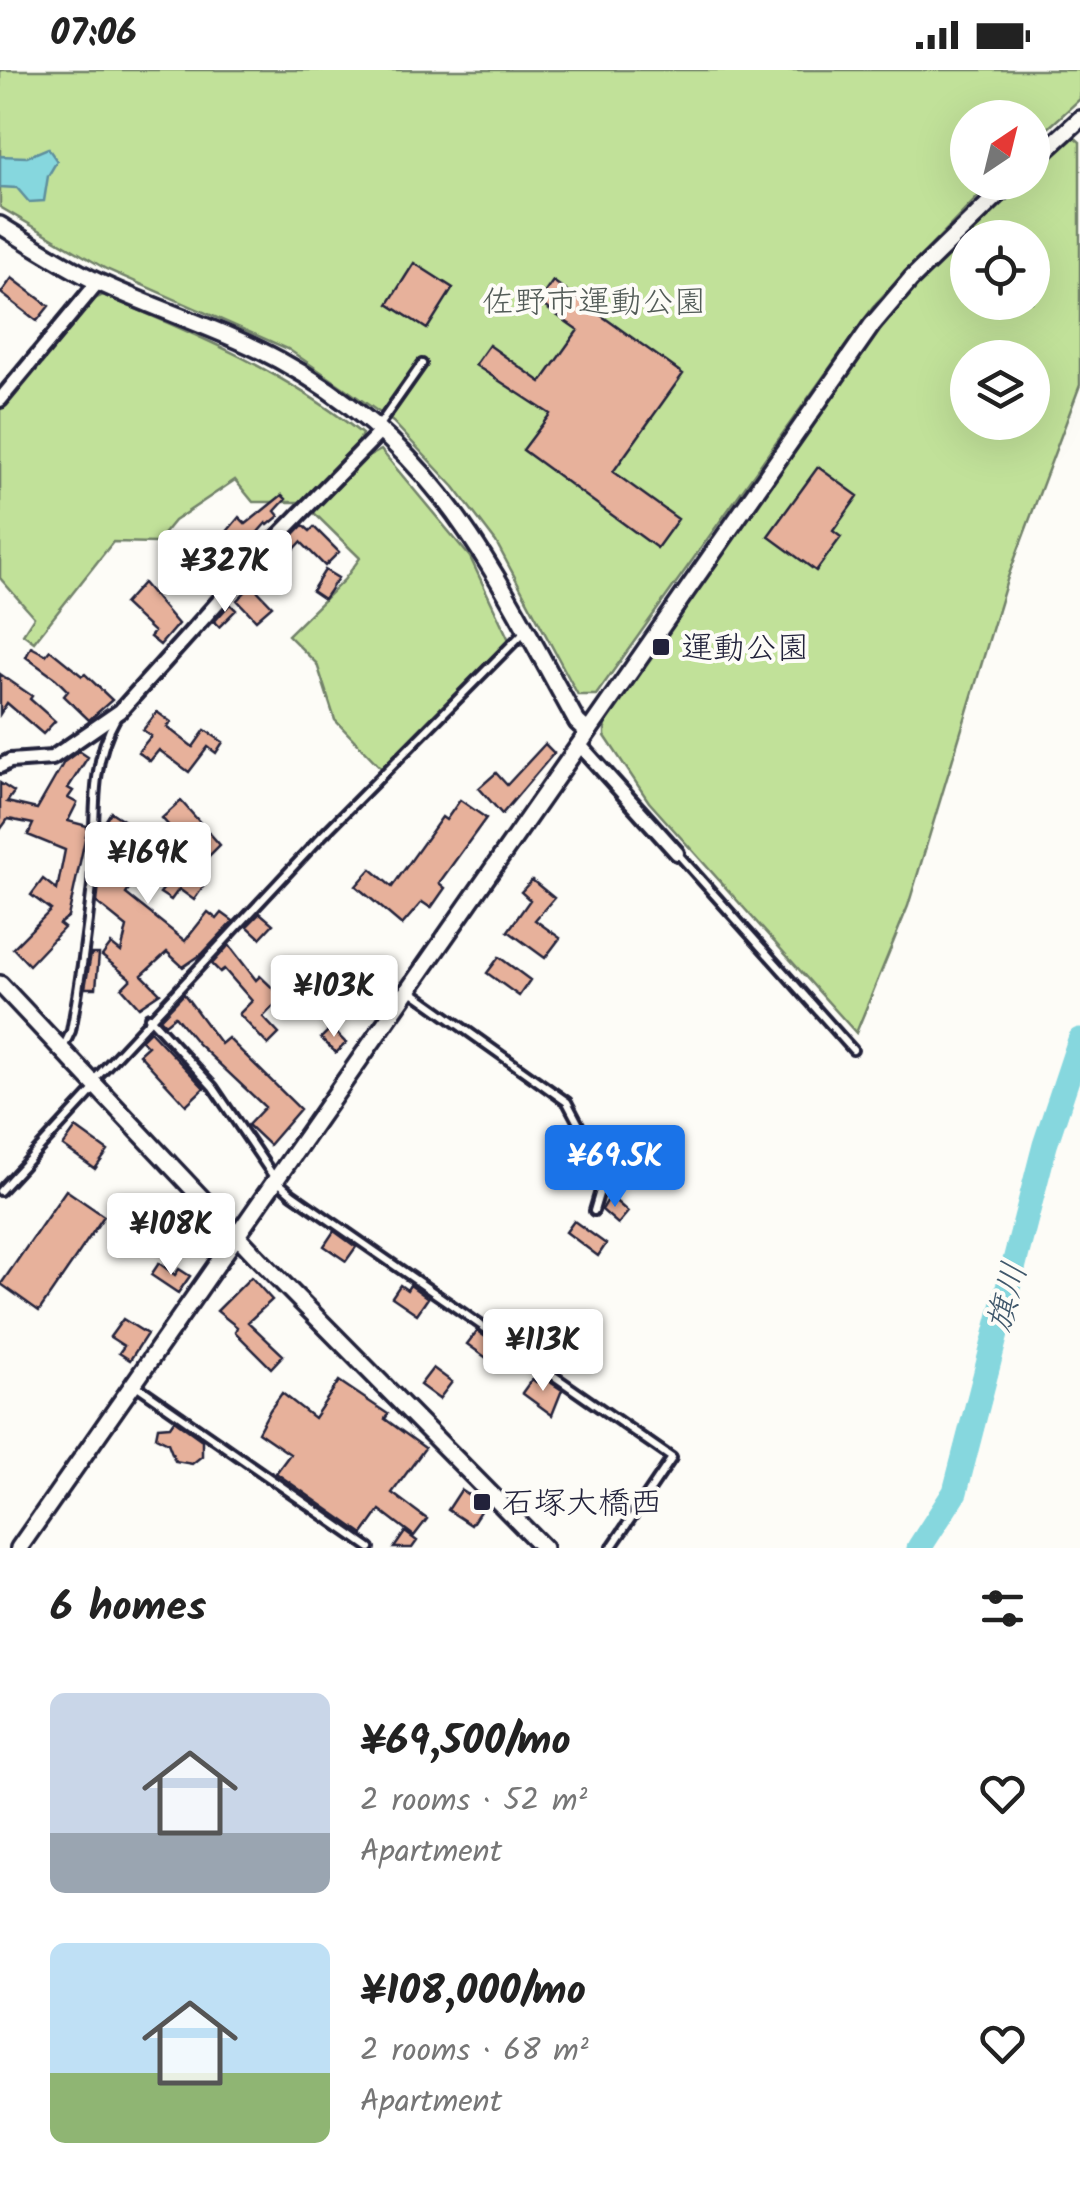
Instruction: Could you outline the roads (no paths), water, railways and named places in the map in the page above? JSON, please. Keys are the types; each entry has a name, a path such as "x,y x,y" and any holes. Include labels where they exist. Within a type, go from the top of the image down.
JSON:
{"street":[{"path":"1050,146 1080,119"},
{"path":"19,1548 872,325 932,257 992,200"},
{"path":"0,225 98,282 282,362 378,430 450,505 492,564 584,738 678,853"},
{"path":"0,400 98,282"},
{"path":"0,766 10,761 52,758 120,711 378,430"},
{"path":"0,984 544,1548"}],"lane":[{"path":"378,430 422,364"},
{"path":"0,1192 149,1017 528,628"},
{"path":"62,1049 74,1014 92,886 98,764 102,742 120,711"},
{"path":"678,853 853,1050"},
{"path":"410,990 567,1102 605,1174 594,1212"},
{"path":"149,1017 230,1109 276,1180 672,1458 611,1548"},
{"path":"135,1384 370,1548"}],"water":[{"path":"48,148 57,161 48,176 44,201 29,202 17,188 0,187 0,156 27,157"}],"waterway":[{"name":"旗川","path":"919,1548 955,1492 1045,1145 1080,1040"}],"place":[{"name":"運動公園","path":"661,647"},
{"name":"石塚大橋西","path":"482,1502"}],"park label":[{"name":"佐野市運動公園","path":"594,301"}]}
